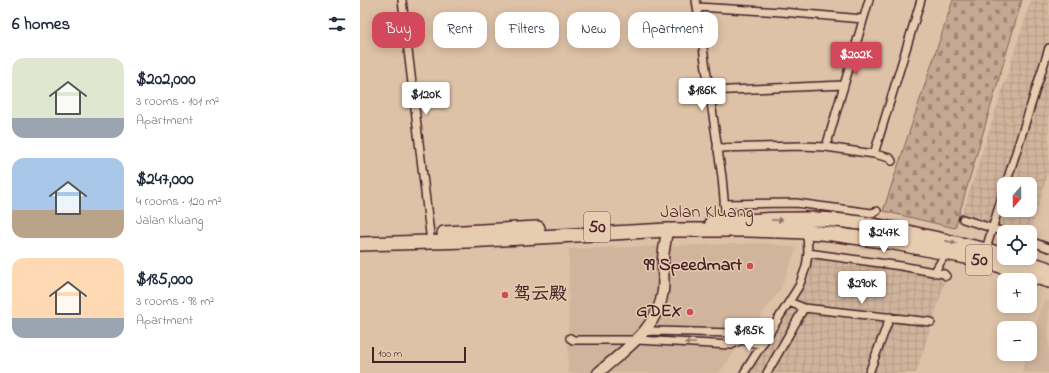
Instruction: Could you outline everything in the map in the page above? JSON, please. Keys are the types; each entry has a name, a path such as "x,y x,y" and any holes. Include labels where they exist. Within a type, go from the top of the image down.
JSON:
{"highway":[{"name":"Jalan Kluang","path":"360,236 726,221 789,219 833,220 859,217 913,233 997,252"},
{"path":"832,234 840,230 842,225 833,220"},
{"name":"Jalan Kluang","path":"360,244 467,241 667,230 806,232 832,234 946,253 985,262 1049,281"},
{"path":"907,246 901,238 906,234 913,233"},
{"name":"50","path":"1037,265 1049,269"}],"street":[{"path":"402,0 430,234"},
{"path":"826,147 869,0"},
{"path":"874,154 921,0"},
{"path":"726,221 722,177 696,3 863,19"},
{"path":"1008,177 1049,48"},
{"path":"709,91 844,85"},
{"path":"717,148 788,146 826,147 874,154 890,158 892,161"},
{"path":"724,204 796,203 859,217 877,211"},
{"path":"986,249 997,212"},
{"path":"963,219 997,230"},
{"path":"598,373 640,336 659,310 663,290 663,259 667,230"},
{"path":"744,373 798,286 806,267 808,253 806,232"},
{"path":"1037,244 1049,248"},
{"path":"808,253 902,266 944,274 946,276"},
{"path":"934,273 946,253"},
{"path":"789,302 804,308 931,322"},
{"path":"767,373 804,308"},
{"path":"869,373 890,317"},
{"path":"640,336 654,331 734,333 741,340 762,345"},
{"path":"570,338 573,340 640,336 731,345 741,340"}],"shaded area":[{"path":"1031,0 1049,0 1049,169 1037,210 1037,177 997,177 997,217 1035,217 1033,225 997,225 997,230 964,222 962,215"},
{"path":"764,243 797,248 780,290 719,373 568,373 569,249"},
{"path":"806,250 947,276 916,373 742,373 797,285 804,267"},
{"path":"1046,300 1049,301 1049,373 1021,373 1025,361 1037,361 1037,322 1043,303"}],"green space":[{"path":"953,0 1022,0 955,228 883,211"}],"place":[{"name":"99 Speedmart","path":"750,266"},
{"name":"驾云殿","path":"505,295"},
{"name":"GDEX","path":"690,312"}]}
